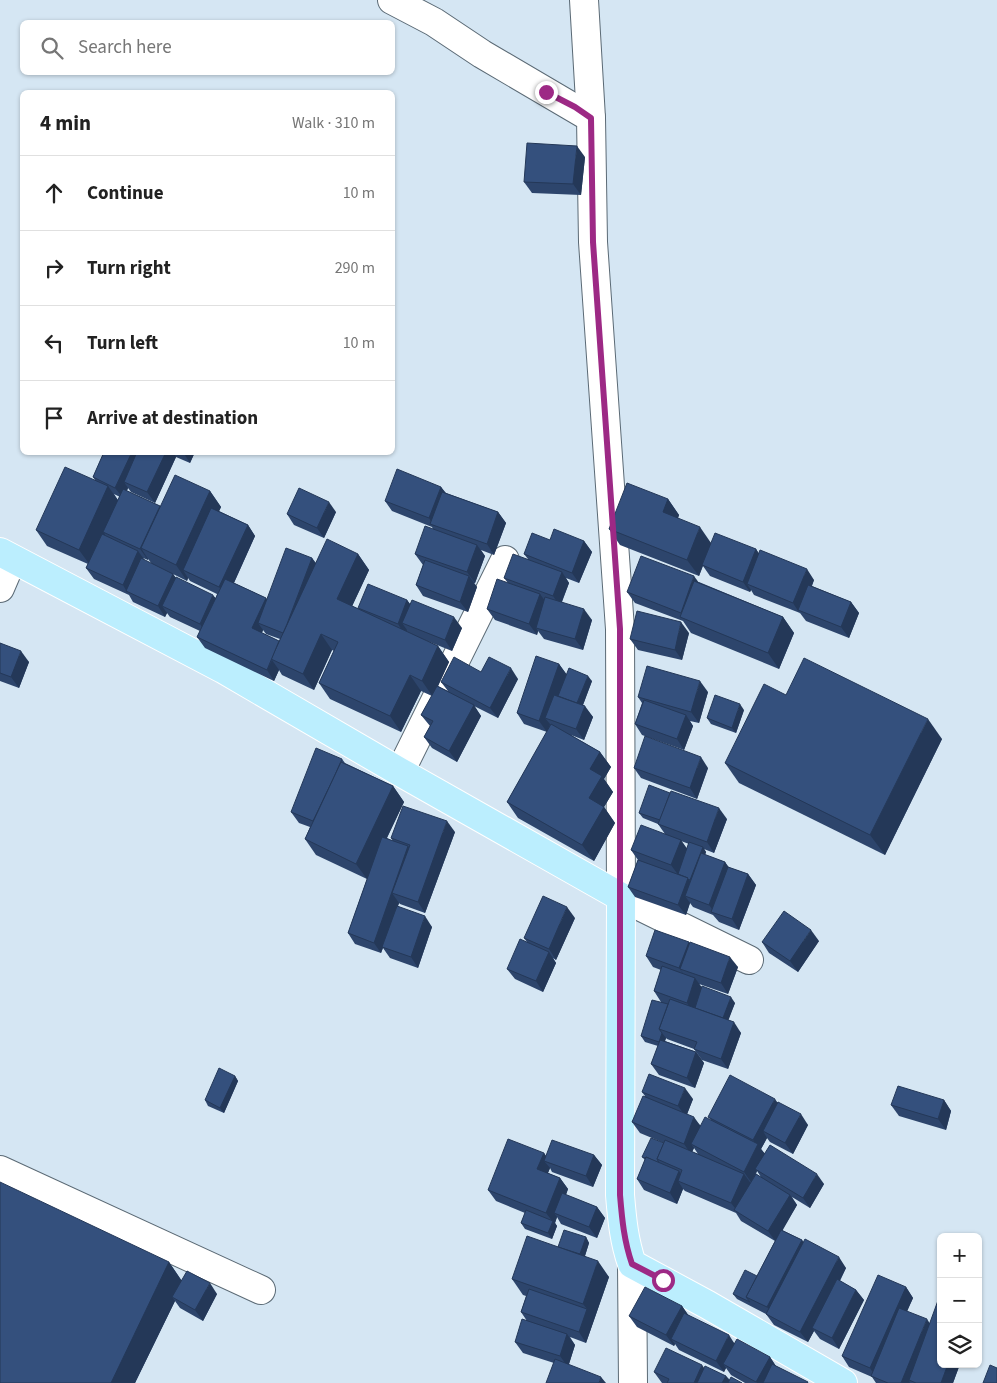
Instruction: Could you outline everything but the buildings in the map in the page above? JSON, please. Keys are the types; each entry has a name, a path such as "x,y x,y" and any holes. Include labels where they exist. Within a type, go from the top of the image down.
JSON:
{"main road":[{"path":"6,556 222,669 621,897 620,1195 626,1247 632,1264 843,1383"}],"street":[{"path":"392,0 434,22 482,54 591,118"},
{"path":"584,0 591,118 593,242 620,629 621,897 749,960"},
{"path":"0,588 6,556"},
{"path":"400,772 505,560"},
{"path":"0,1170 261,1290"},
{"path":"632,1264 633,1383"}],"route":[{"path":"546,92 575,107 591,118 593,242 620,629 620,1195 626,1247 632,1264 663,1280"}]}
